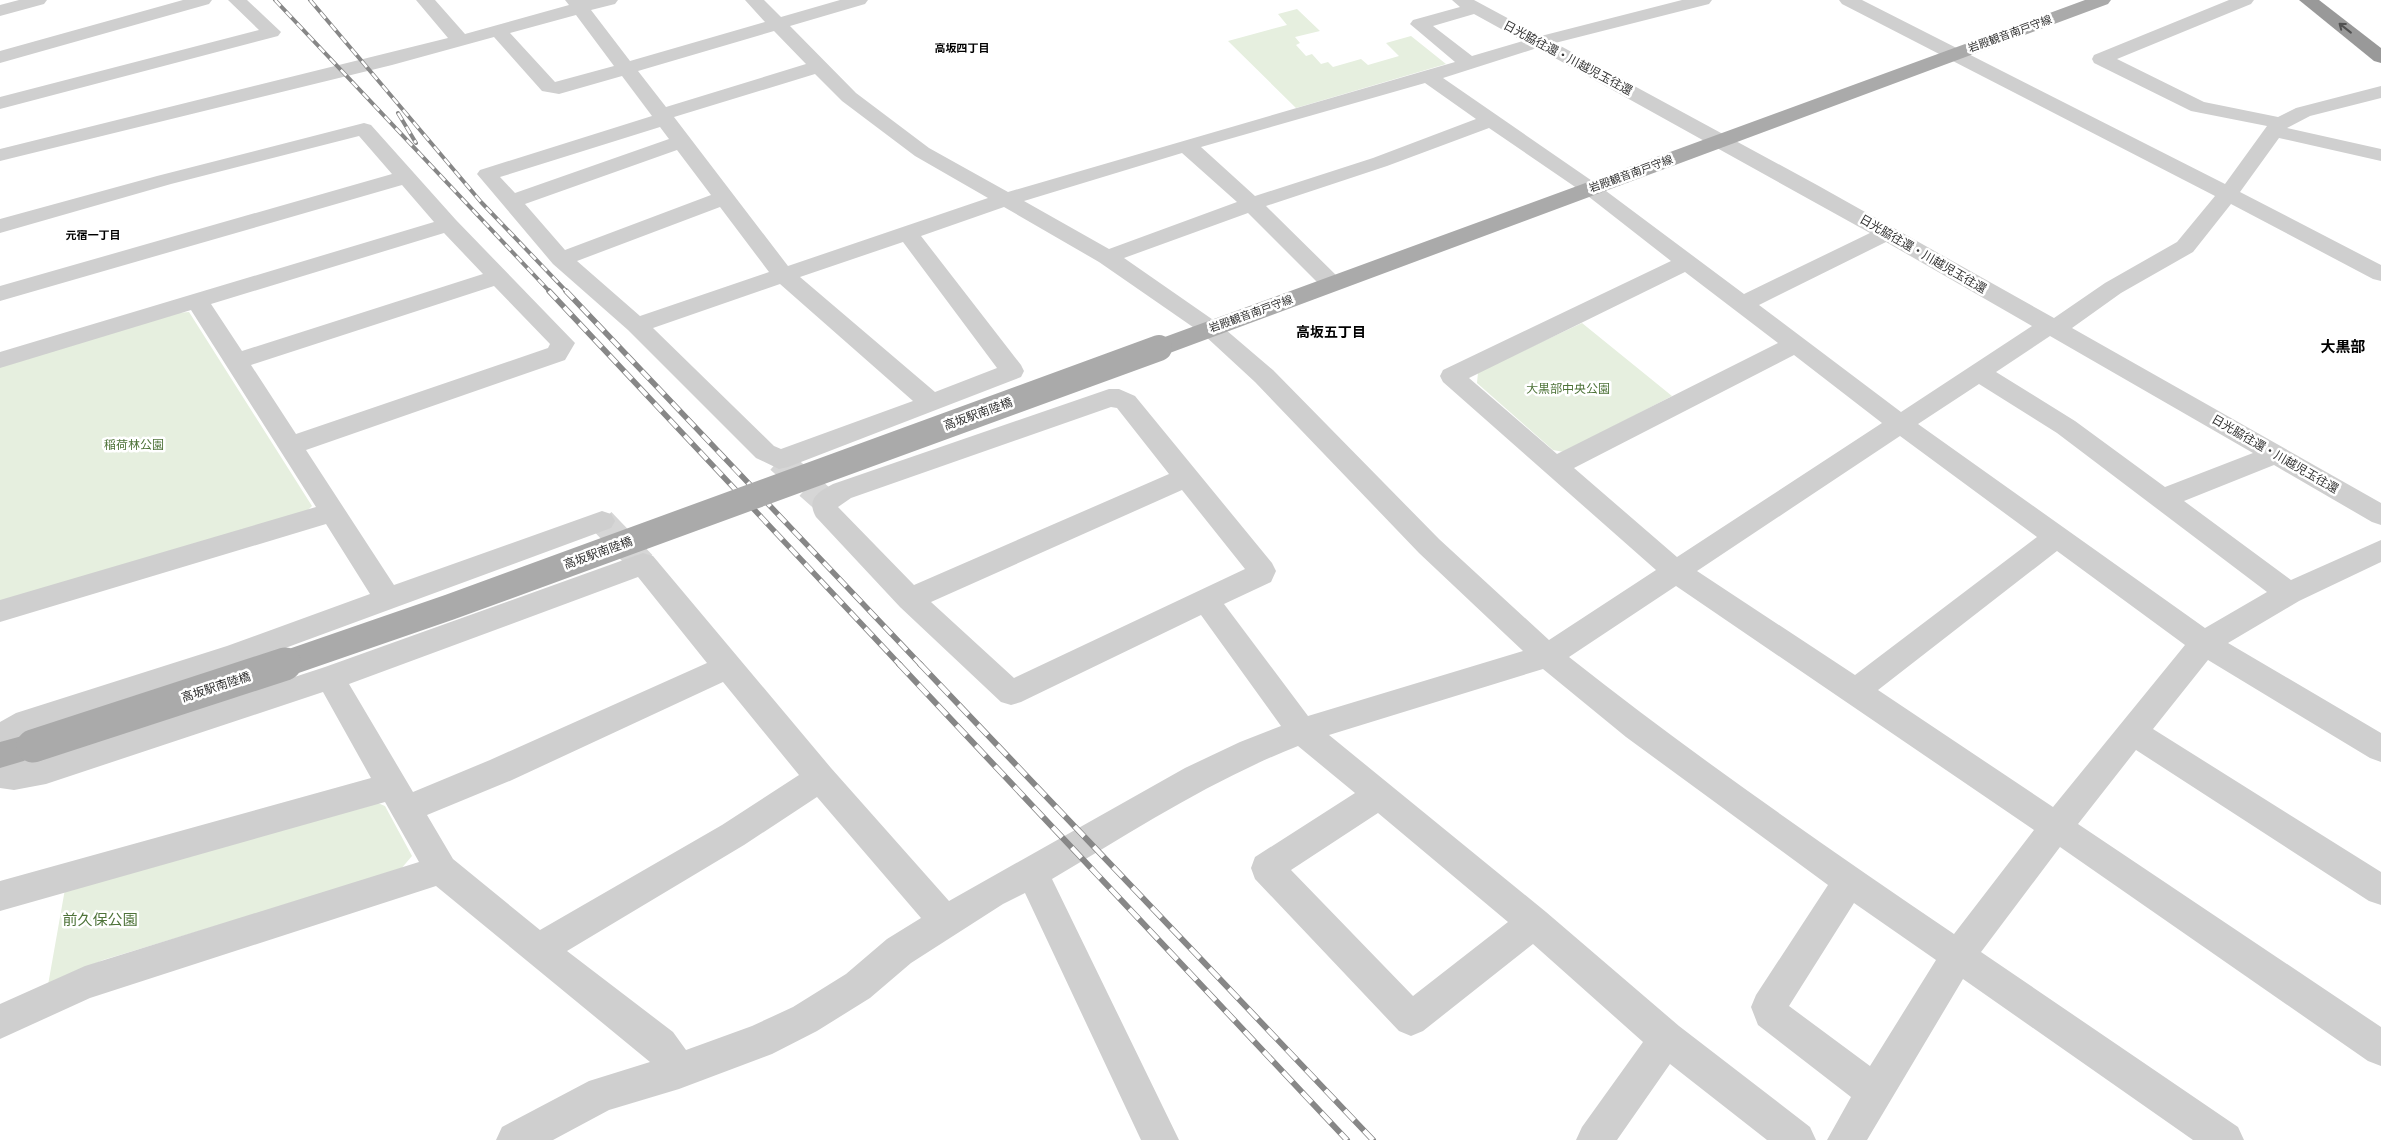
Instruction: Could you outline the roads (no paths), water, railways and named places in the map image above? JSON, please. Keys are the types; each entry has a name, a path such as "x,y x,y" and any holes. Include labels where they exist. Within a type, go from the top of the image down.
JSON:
{"highway":[{"path":"2308,0 2381,57"},
{"path":"2332,0 2381,37"}],"main road":[{"name":"岩殿観音南戸守線","path":"1159,348 2102,0"},
{"name":"高坂駅南陸橋","path":"0,755 252,675 450,607 1159,348"}],"street":[{"path":"0,12 38,0"},
{"path":"0,57 203,0"},
{"path":"0,103 272,32 237,0"},
{"path":"425,0 461,41"},
{"path":"0,155 461,41 498,31 577,4 610,0"},
{"path":"754,0 849,97 922,152 1107,257 1211,329 1264,376 1430,546 1546,656 1645,734 1849,881 2225,1140"},
{"path":"498,31 548,87 559,88 859,0"},
{"path":"636,325 1004,200 1538,42 1703,0"},
{"path":"1848,0 2381,274"},
{"path":"2245,0 2101,59 2198,107 2381,155"},
{"path":"577,4 782,274 932,403"},
{"path":"1468,4 1419,24 1468,63"},
{"name":"日光脇往還・川越児玉往還","path":"1468,4 1722,140 2277,454 2381,515"},
{"path":"820,66 487,174 561,258 636,325 766,452 779,460 1012,371 906,232"},
{"path":"1428,76 1591,189 1900,424 2204,642 2381,749"},
{"path":"515,1140 602,1094 679,1071 759,1041 805,1019 858,986 899,952 991,894 1032,873 1196,778 1251,751 1302,731 1546,656 1900,424 2113,288 2185,247 2228,194 2276,127 2303,112 2381,92"},
{"path":"1107,257 1252,204 1380,162 1491,120"},
{"path":"0,226 164,180 364,129 448,225 563,343 557,354 289,446"},
{"path":"510,202 683,142"},
{"path":"1186,145 1252,204 1332,284"},
{"path":"0,294 406,177"},
{"path":"561,258 723,198"},
{"path":"0,360 448,225"},
{"path":"1743,304 1887,233"},
{"path":"1687,262 1452,376 1676,571 2381,1048"},
{"path":"235,362 498,276"},
{"path":"197,301 331,513 389,600"},
{"path":"1555,466 1796,344"},
{"path":"1980,373 2066,427 2289,593"},
{"path":"1109,398 1119,398 1126,402 1262,571 1261,574 1206,601 1011,693 910,599 825,510 825,501 842,491 1109,398"},
{"path":"2162,499 2277,454"},
{"path":"910,599 1186,477"},
{"path":"0,610 331,513"},
{"path":"0,742 12,730 27,722 232,656 602,521"},
{"path":"1856,692 2057,536"},
{"path":"1846,1140 1958,955 2056,827 2204,642 2289,593 2381,550"},
{"path":"0,774 14,776 46,771 330,678 643,564 820,778 946,922"},
{"path":"1206,601 1302,731 1534,924 1666,1039 1797,1140"},
{"path":"0,896 501,770 727,667"},
{"path":"330,678 440,870 538,950 660,1045 679,1071"},
{"path":"2132,732 2381,890"},
{"path":"538,950 733,835 820,778"},
{"path":"1380,794 1267,868 1411,1018 1534,924"},
{"path":"0,1022 85,983 440,870"},
{"path":"1032,873 1160,1140"},
{"path":"1849,881 1768,1007 1770,1013 1875,1092"},
{"path":"1594,1140 1666,1039"}],"tunnel":[{"path":"779,460 825,501"},
{"path":"602,521 643,564"}],"railway":[{"path":"275,0 550,292"},
{"path":"310,0 481,202 567,292"},
{"path":"398,113 416,143"},
{"path":"549,291 900,665"},
{"path":"566,291 921,665"},
{"path":"899,664 1347,1140"},
{"path":"920,664 1373,1140"}],"district":[{"name":"高坂四丁目","path":"962,48"},
{"name":"元宿一丁目","path":"93,235"},
{"name":"高坂五丁目","path":"1331,332"},
{"name":"大黒部","path":"2343,347"}],"park label":[{"name":"大黒部中央公園","path":"1568,389"},
{"name":"稲荷林公園","path":"134,445"},
{"name":"前久保公園","path":"100,920"}]}
